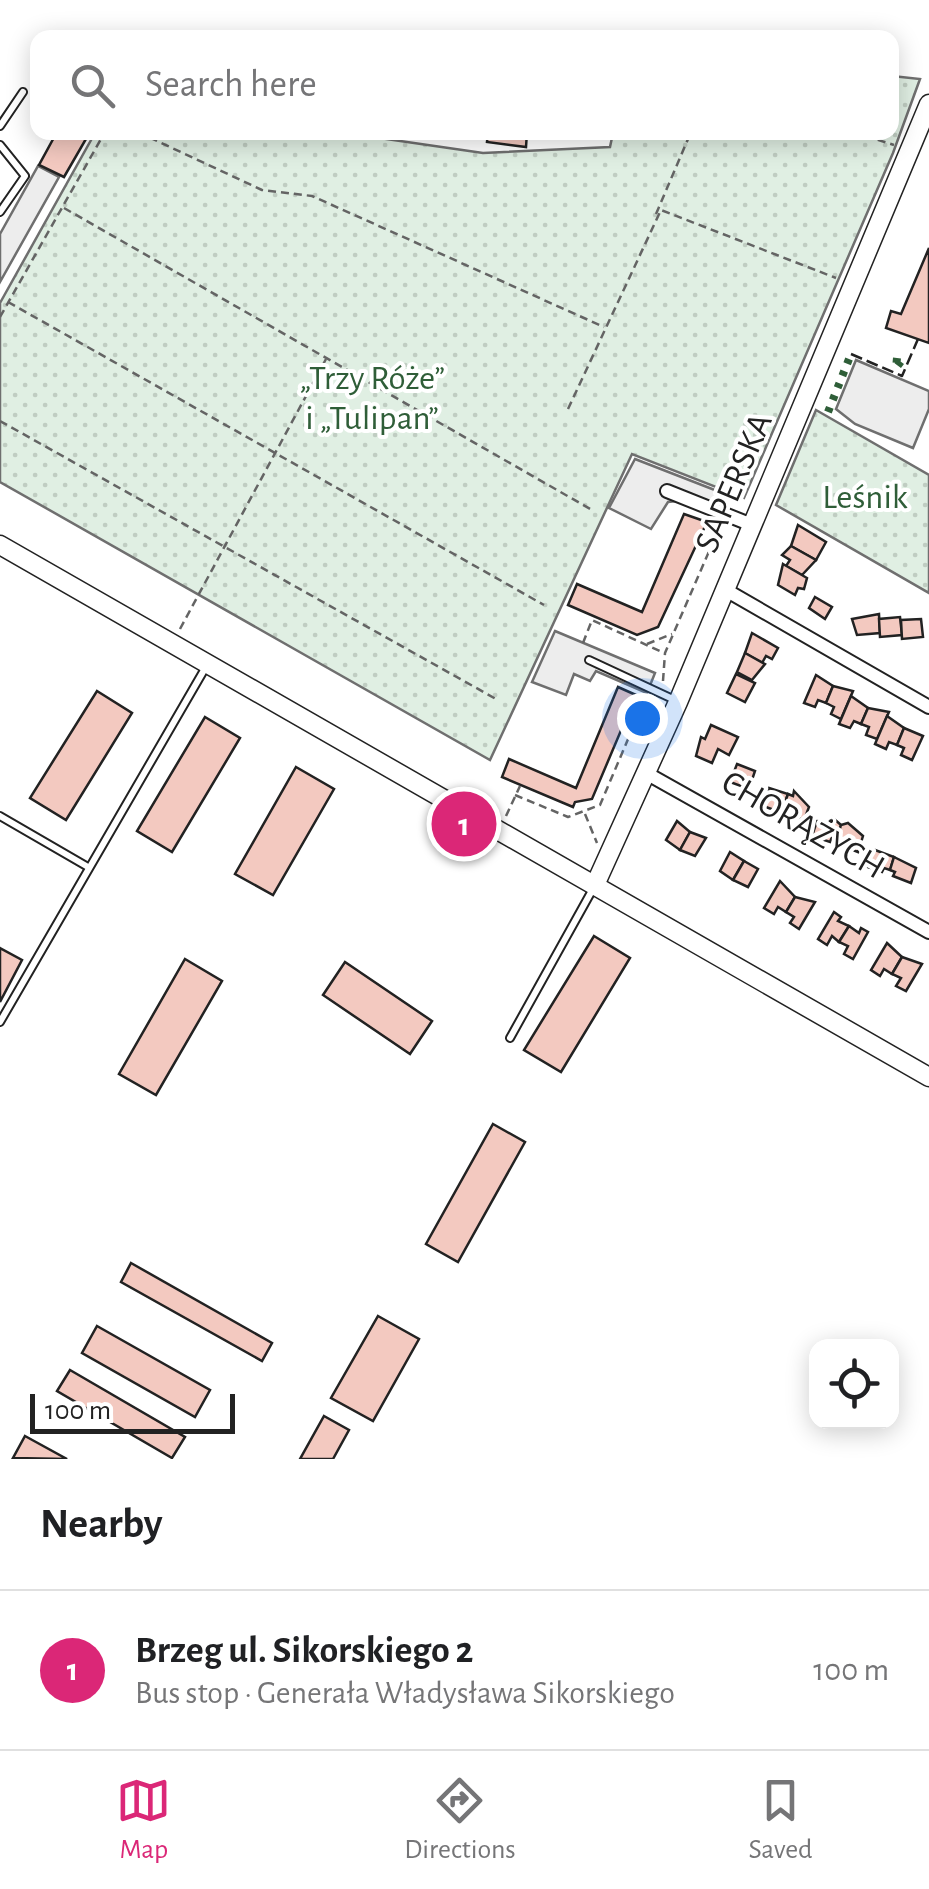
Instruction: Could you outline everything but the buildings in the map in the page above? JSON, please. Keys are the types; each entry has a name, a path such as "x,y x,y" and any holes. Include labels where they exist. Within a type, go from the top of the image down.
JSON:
{"main road":[{"name":"SAPERSKA","path":"595,886 678,702 929,104"},
{"path":"0,545 929,1077"}],"street":[{"path":"667,491 752,525"},
{"path":"724,589 929,708"},
{"name":"CHORĄŻYCH","path":"646,773 929,932"}],"lane":[{"path":"0,126 23,92"},
{"path":"0,145 26,176 0,212"},
{"path":"589,660 678,702"},
{"path":"0,1022 207,664"},
{"path":"0,816 88,867"},
{"path":"510,1038 595,886"}],"path":[{"path":"0,317 100,140"},
{"path":"155,140 262,190 312,196 604,327"},
{"path":"568,409 688,140"},
{"path":"878,140 910,150"},
{"path":"64,208 592,510"},
{"path":"656,214 667,210 852,285"},
{"path":"8,302 544,605"},
{"path":"172,644 326,358"},
{"path":"0,421 496,699"},
{"path":"516,795 568,818 600,804 654,690 664,679 665,653 724,514"},
{"path":"582,642 592,620 665,653"},
{"path":"646,644 673,634"},
{"path":"505,817 520,786"},
{"path":"584,811 598,844"}],"green space":[{"name":"„Trzy Róże” i „Tulipan”","path":"899,77 920,79 899,137"},
{"name":"„Trzy Róże” i „Tulipan”","path":"91,140 393,140 483,153 610,147 612,140 898,140 744,498 632,454 490,760 0,482 0,303"},
{"name":"Leśnik","path":"816,410 929,475 929,593 776,505"}],"shaded area":[{"path":"38,166 59,177 0,282 0,234"},
{"path":"856,360 929,391 929,409 913,448 855,424 836,409"},
{"path":"635,459 725,494 713,516 677,501 668,502 651,529 609,508"},
{"path":"555,631 655,673 647,693 596,671 590,681 574,674 566,695 532,682"}],"hedge":[{"path":"828,412 851,354"},
{"path":"897,358 896,368 902,360"}],"fence":[{"path":"851,354 902,376 918,339"}],"place":[{"name":"Brzeg ul. Sikorskiego 2","path":"464,824"}]}
